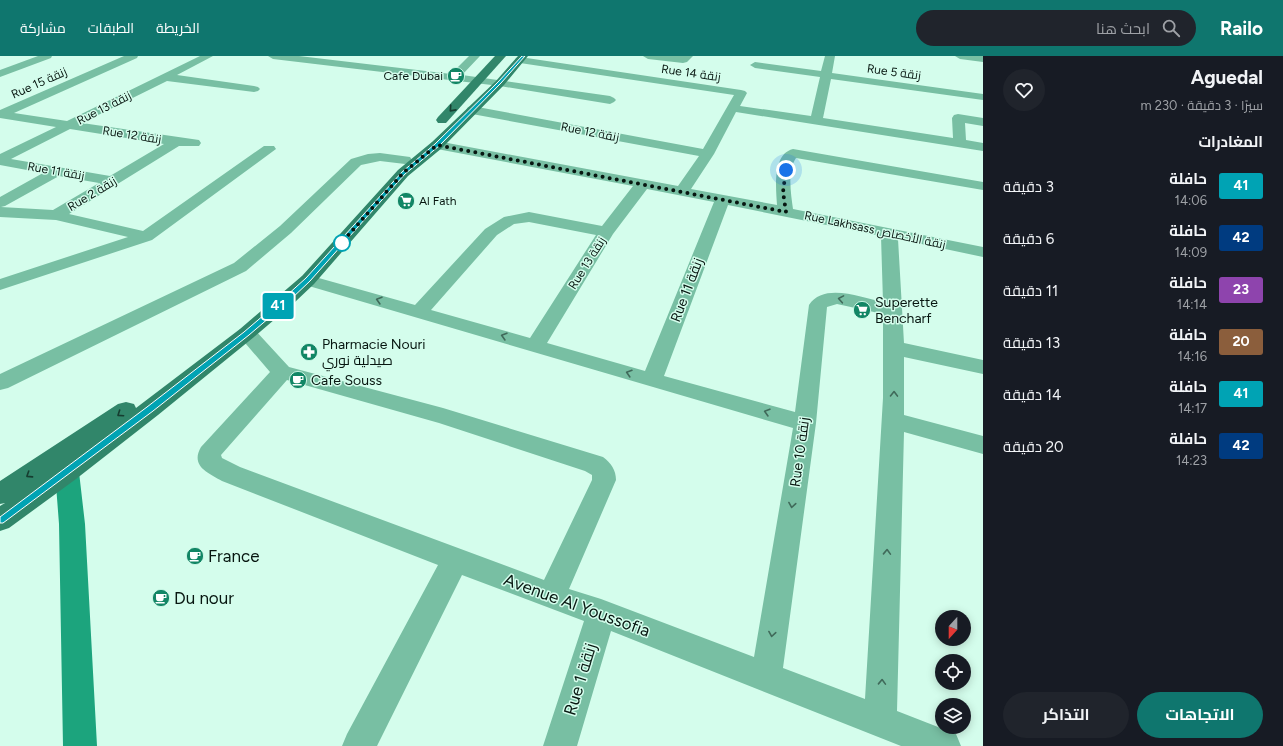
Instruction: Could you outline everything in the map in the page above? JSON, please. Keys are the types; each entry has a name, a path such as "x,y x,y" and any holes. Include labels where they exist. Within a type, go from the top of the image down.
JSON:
{"main road":[{"path":"0,520 63,464 146,396 213,345 299,270 405,160 501,56"},
{"path":"0,494 63,464 247,334 308,280 403,173 437,145 500,83 521,58"}],"street":[{"path":"0,74 47,56"},
{"name":"Rue 15 زنقة","path":"0,114 133,56"},
{"name":"Rue 13 زنقة","path":"2,162 70,124 208,56"},
{"path":"272,56 311,58 373,68 500,83 610,100"},
{"path":"454,77 475,56"},
{"path":"648,56 678,60 683,60 688,56"},
{"path":"816,121 830,56"},
{"path":"960,56 983,59"},
{"name":"Rue 14 زنقة","path":"521,58 588,71 741,93"},
{"path":"373,68 383,60"},
{"path":"682,191 707,154 734,108 757,60"},
{"name":"Rue 5 زنقة","path":"757,60 826,75 892,79 955,93 983,97"},
{"path":"588,71 596,62"},
{"path":"164,77 254,89"},
{"path":"955,93 960,144"},
{"path":"734,108 983,147"},
{"name":"Rue 12 زنقة","path":"472,110 707,154"},
{"name":"Rue 12 زنقة","path":"0,114 176,142 194,143"},
{"path":"958,118 983,122"},
{"name":"Rue 2 زنقة","path":"0,212 56,216 176,142"},
{"name":"Rue Lakhsass زنقة الأخصاص","path":"437,145 723,199 983,252"},
{"path":"0,285 146,237 269,149"},
{"path":"786,212 783,192 788,158 793,153 983,186"},
{"path":"0,383 240,267 266,248 290,227 356,162 371,157 385,156 405,160"},
{"name":"Rue 11 زنقة","path":"2,162 113,181"},
{"path":"0,203 57,171"},
{"name":"Rue 13 زنقة","path":"535,345 606,232 643,184"},
{"name":"Rue 11 زنقة","path":"652,380 723,199"},
{"path":"56,216 146,237"},
{"path":"419,312 491,232 510,220 529,218 606,232"},
{"path":"880,720 890,469 894,421 895,348 889,234"},
{"path":"308,280 805,423"},
{"name":"Rue 10 زنقة","path":"766,676 805,423 818,305 820,302 830,298 837,298 893,310"},
{"path":"247,334 282,372 444,416 585,461 599,467 605,475 604,480 551,596"},
{"path":"895,348 983,367"},
{"name":"Avenue Al Youssofia","path":"282,372 209,453 211,463 231,474 551,596 601,613 944,746"},
{"path":"894,421 983,446"},
{"path":"63,464 72,524 80,746"},
{"path":"359,746 456,559"},
{"name":"Rue 1 زنقة","path":"560,746 601,613"}],"bus line":[{"name":"41","path":"0,520 67,472 150,409 247,334 288,298 308,280 403,173 437,145 500,83 523,56"}],"place":[{"name":"Cafe Dubai","path":"456,76"},
{"name":"Al Fath","path":"406,201"},
{"name":"Superette Bencharf","path":"862,310"},
{"name":"Pharmacie Nouri صيدلية نوري","path":"309,352"},
{"name":"Cafe Souss","path":"298,380"},
{"name":"France","path":"195,556"},
{"name":"Du nour","path":"161,598"}],"route":[{"path":"342,243 338,247 403,173 437,145 786,212 783,192 786,170"}]}
